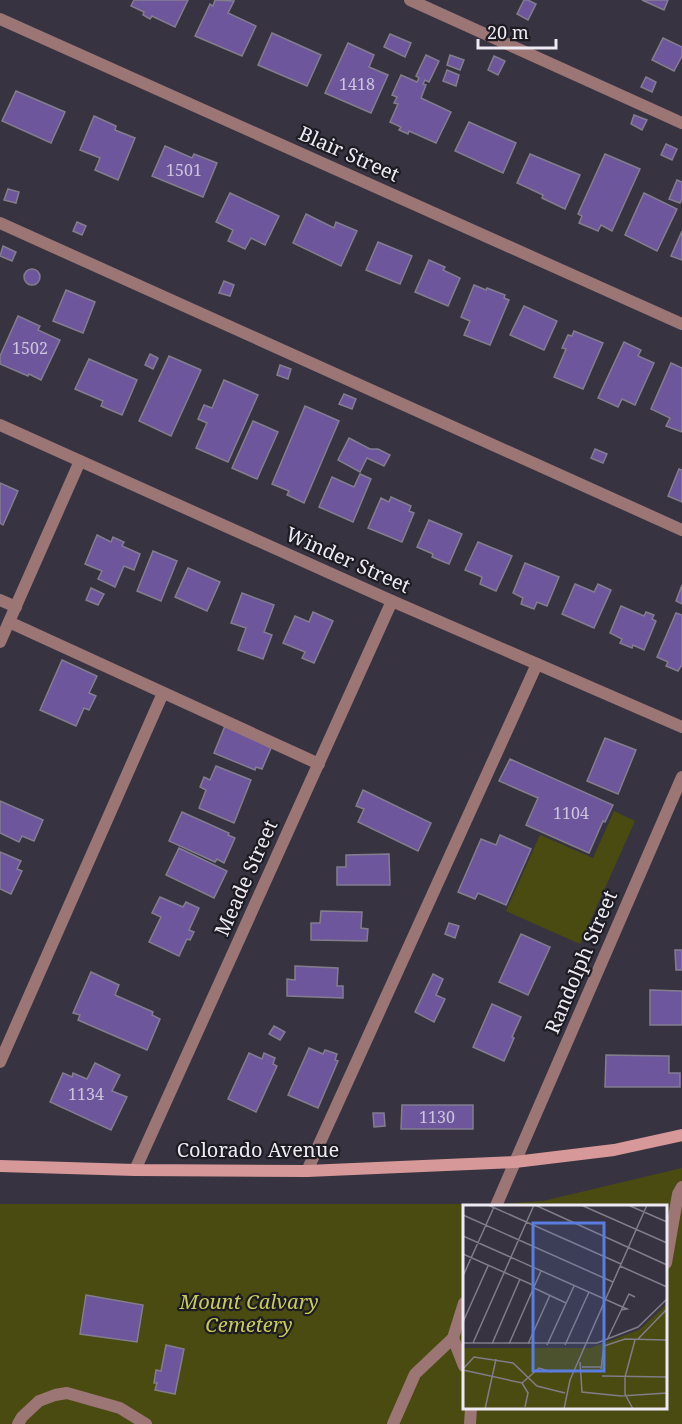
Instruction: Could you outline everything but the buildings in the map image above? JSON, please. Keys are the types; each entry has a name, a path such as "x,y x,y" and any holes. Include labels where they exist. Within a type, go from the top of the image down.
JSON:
{"street":[{"path":"410,0 682,123"},
{"name":"Blair Street","path":"0,19 682,324"},
{"path":"0,223 682,530"},
{"name":"Winder Street","path":"0,425 392,602 682,727"},
{"path":"0,642 80,461"},
{"path":"0,600 16,607"},
{"name":"Meade Street","path":"135,1170 392,602"},
{"path":"9,622 319,764"},
{"path":"307,1171 537,664"},
{"path":"0,1062 164,693"},
{"name":"Randolph Street","path":"496,1205 682,777"},
{"name":"Colorado Avenue","path":"0,1166 135,1170 307,1171 515,1162 614,1150 682,1135"},
{"path":"667,1257 678,1194 682,1187"},
{"path":"393,1424 415,1374 453,1338 463,1309"},
{"path":"453,1338 463,1361"},
{"path":"18,1424 39,1401 67,1393 120,1408 146,1424"},
{"path":"470,1424 471,1409"}],"green space":[{"path":"614,811 635,821 580,944 506,911 540,835 593,858"},
{"name":"Mount Calvary Cemetery","path":"682,1168 682,1424 0,1424 0,1204 497,1204 543,1201"}]}
